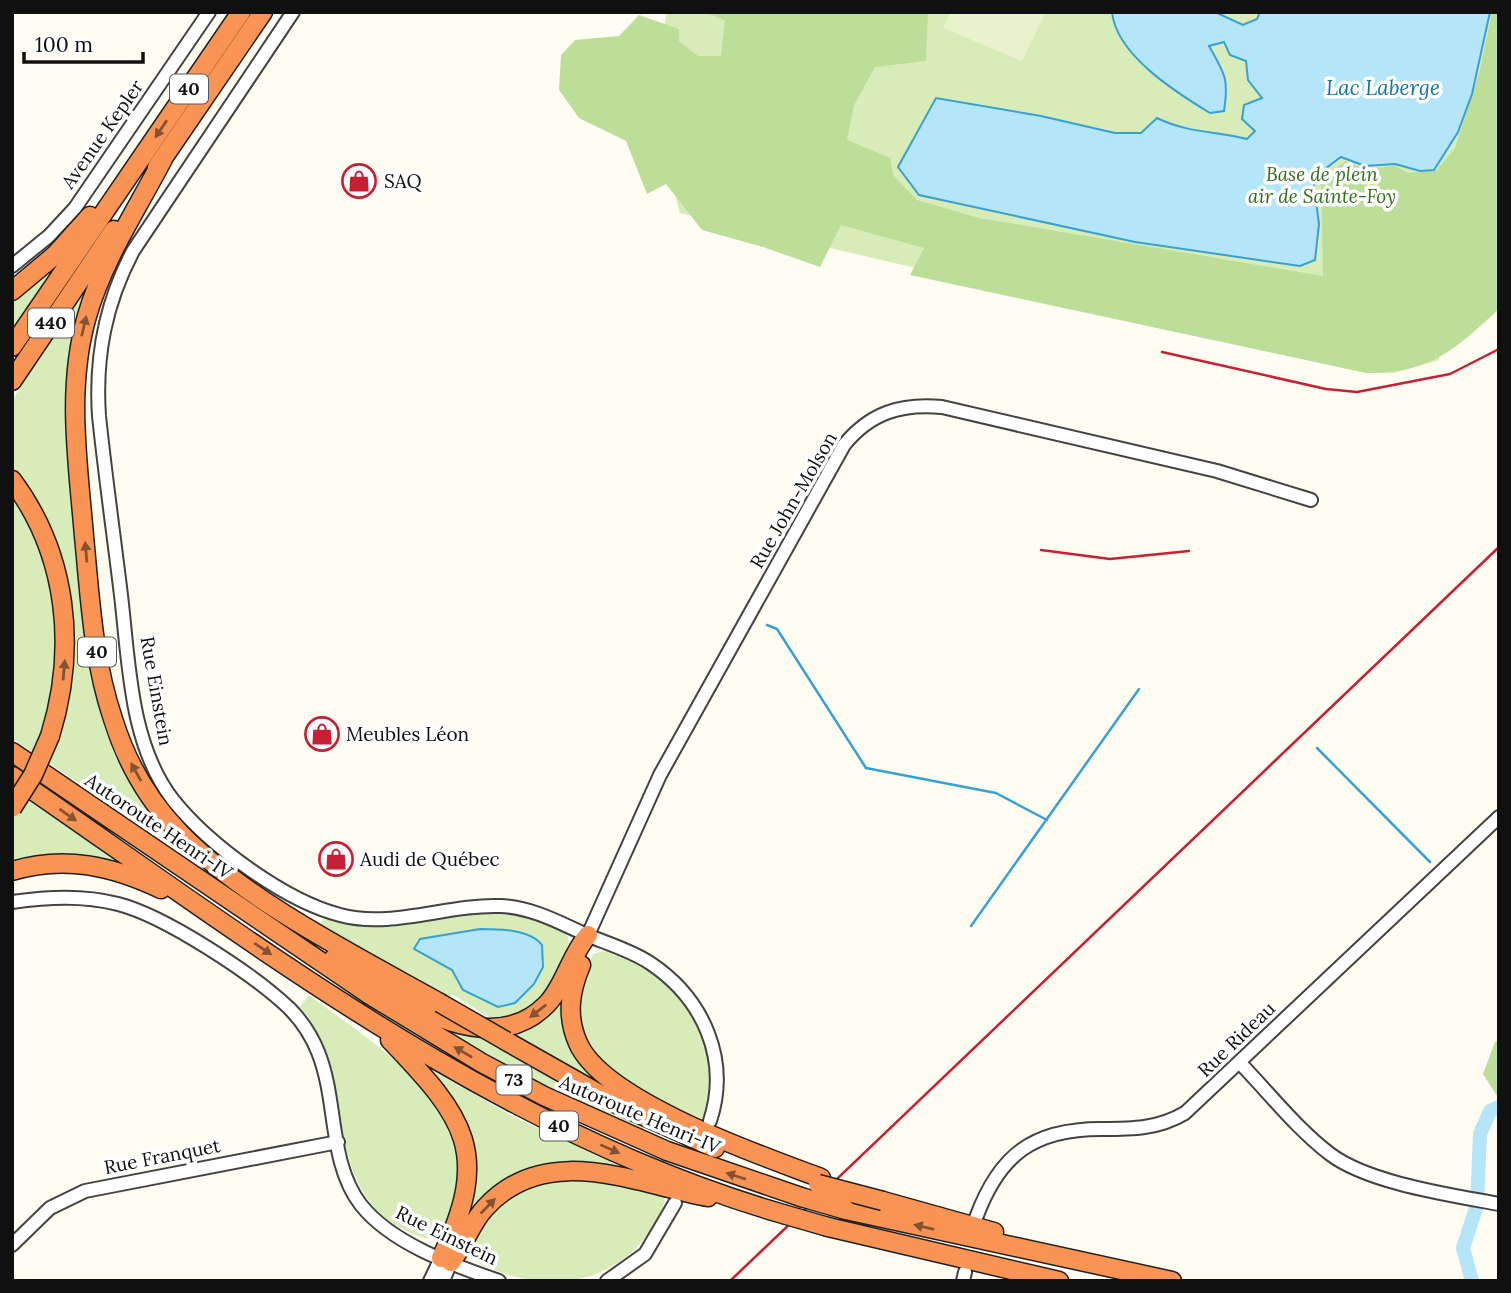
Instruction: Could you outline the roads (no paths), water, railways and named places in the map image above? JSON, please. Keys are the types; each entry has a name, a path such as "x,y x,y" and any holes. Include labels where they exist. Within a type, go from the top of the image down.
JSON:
{"highway":[{"name":"40","path":"12,347 241,12"},
{"name":"40","path":"263,12 163,159 96,290 83,329 75,379 76,442 99,665 112,719 146,790 170,823 230,876 331,941 600,1095 724,1151 883,1201 1111,1267"},
{"name":"440","path":"12,381 163,159"},
{"path":"12,291 55,255 136,167"},
{"path":"12,480 42,531 63,600 66,646 64,678 50,736 33,775 12,808"},
{"name":"Autoroute Henri-IV","path":"12,752 369,995 482,1063 544,1096 667,1151 801,1197 846,1210 1172,1281"},
{"name":"40","path":"12,776 376,1026 498,1095 566,1129 637,1161 752,1205 828,1227 1059,1281"},
{"path":"68,789 198,867 343,963 433,1016 464,1026 499,1030 515,1026 536,1015 550,1002 578,947 588,935"},
{"path":"12,871 60,863 94,865 137,878 206,910"},
{"path":"588,935 587,951 572,987 572,1023 578,1043 606,1078 707,1132 819,1181"},
{"path":"376,1026 435,1088 452,1114 464,1145 467,1193 446,1260"},
{"path":"446,1260 485,1208 520,1181 541,1174 588,1171 609,1174 676,1191 752,1205"}],"street":[{"name":"Avenue Kepler","path":"12,266 49,236 75,208 209,12"},
{"name":"Rue Einstein","path":"293,12 133,251 114,293 102,336 97,376 99,416 131,671 144,741 164,787 189,818 248,867 300,903 344,917 368,918 502,906 527,910 647,961 665,974 692,1003 705,1023 717,1060 716,1102 710,1121"},
{"name":"Rue John-Molson","path":"588,935 664,768 844,445 860,428 876,417 897,407 942,407 1217,471 1311,500"},
{"name":"Rue Rideau","path":"976,1218 994,1177 1005,1161 1029,1144 1073,1130 1141,1129 1171,1122 1198,1102 1499,817"},
{"name":"Rue Einstein","path":"12,902 53,897 94,899 145,912 183,932 274,996 305,1028 318,1052 326,1076 348,1182 370,1216 402,1238 446,1260 499,1281"},
{"path":"1240,1063 1315,1141 1346,1165 1375,1177 1496,1204"},
{"name":"Rue Franquet","path":"12,1245 50,1208 85,1191 338,1142"},
{"path":"607,1281 645,1254 675,1203"},
{"path":"430,1281 446,1260"},
{"path":"443,1281 446,1260"}],"water":[{"name":"Lac Laberge","path":"1112,12 1215,12 1243,25 1257,19 1260,12 1490,12 1472,94 1458,132 1434,170 1420,171 1395,164 1365,166 1341,157 1313,178 1319,224 1315,260 1300,266 1135,242 919,195 898,167 936,98 1041,116 1115,133 1141,133 1157,118 1190,129 1247,139 1255,131 1242,119 1244,105 1262,98 1248,80 1246,61 1230,55 1224,42 1209,46 1226,84 1224,111 1210,113 1166,84 1136,58 1116,28"},
{"path":"480,929 522,933 542,945 543,967 534,984 515,1003 498,1007 463,990 452,970 414,949 420,939"}],"waterway":[{"path":"767,625 777,629 866,768 996,793 1047,820"},
{"path":"971,926 1139,689"},
{"path":"1317,748 1430,862"},
{"path":"1472,1281 1463,1248 1477,1205 1480,1134 1490,1111 1499,1107"}],"railway":[{"path":"1162,352 1326,389 1357,392 1450,374 1499,349"},
{"path":"730,1281 1499,547"},
{"path":"1041,550 1110,559 1189,551"}],"place":[{"name":"SAQ","path":"359,181"},
{"name":"Meubles Léon","path":"322,734"},
{"name":"Audi de Québec","path":"336,859"}],"park label":[{"name":"Base de plein air de Sainte-Foy","path":"1322,185"}]}
